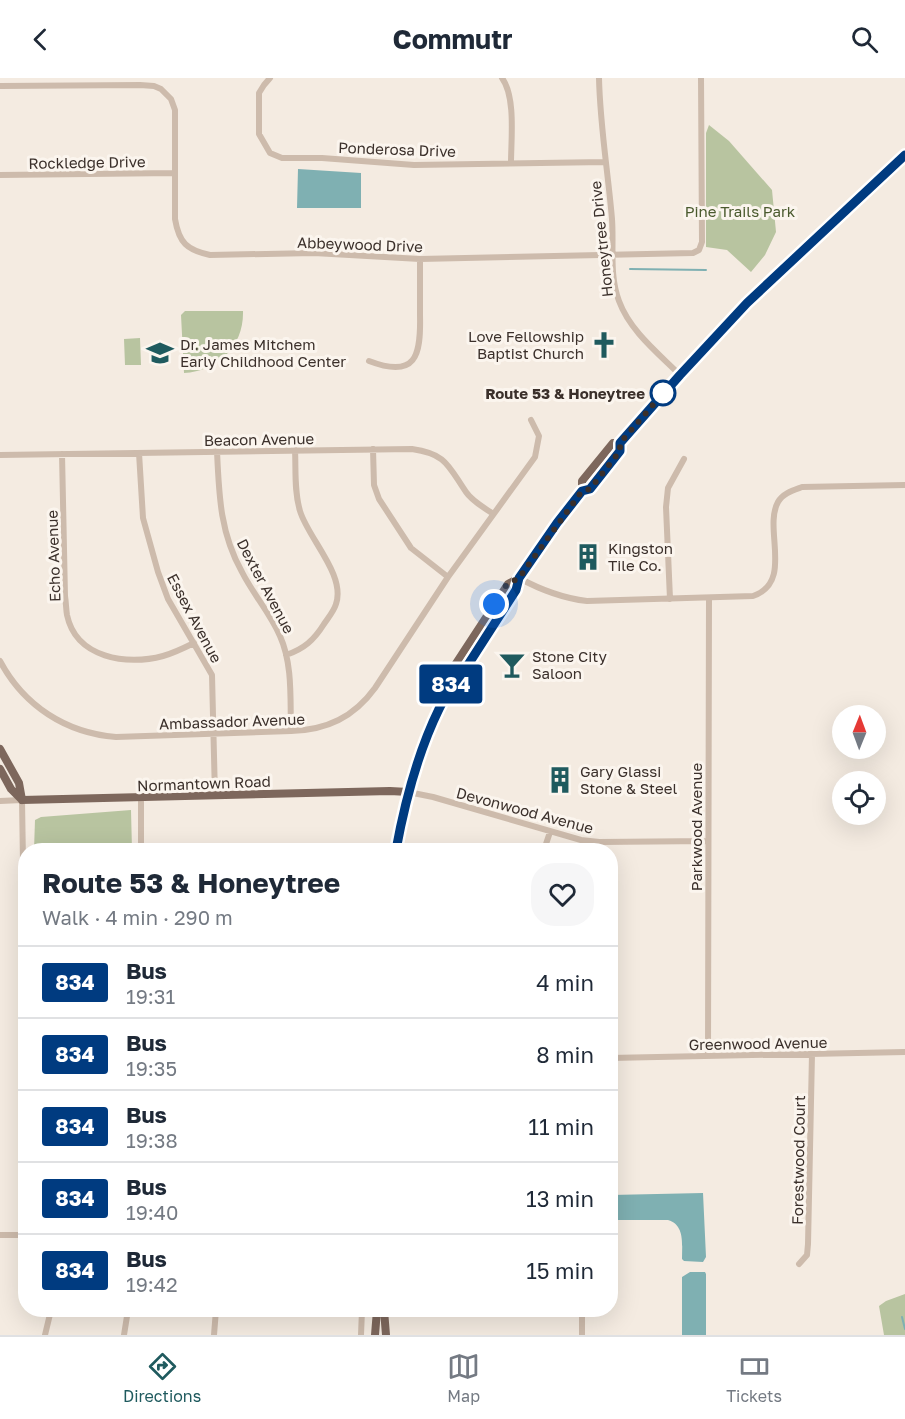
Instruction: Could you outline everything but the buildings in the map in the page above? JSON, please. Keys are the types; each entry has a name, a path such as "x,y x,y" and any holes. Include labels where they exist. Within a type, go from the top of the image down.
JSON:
{"main road":[{"path":"397,843 408,792 429,730 454,679 464,671 516,590 519,578 582,491 590,489 620,451 620,443 680,375 761,290 905,155"},
{"path":"0,749 19,783 22,800"},
{"path":"0,769 11,789 22,800"},
{"name":"Normantown Road","path":"22,800 408,792"},
{"path":"375,1335 376,1317"},
{"path":"385,1317 386,1335"}],"street":[{"name":"Ponderosa Drive","path":"270,78 259,93 259,135 270,153 282,158 322,158 414,165 605,162"},
{"path":"502,78 507,85 510,98 512,163"},
{"name":"Honeytree Drive","path":"599,78 600,114 612,221 612,255 618,300 638,332 680,375"},
{"name":"Abbeywood Drive","path":"161,89 171,99 175,110 177,231 184,244 195,252 210,255 314,253 420,259 693,253 699,250 702,242 701,78"},
{"path":"0,86 140,85 161,89 167,81"},
{"name":"Rockledge Drive","path":"0,176 175,173"},
{"path":"369,361 386,367 400,368 412,362 419,351 421,337 420,259"},
{"name":"Ambassador Avenue","path":"0,661 18,688 35,705 56,720 80,730 116,737 291,732 308,731 331,725 366,701 492,513 535,457 539,436 531,420"},
{"path":"373,449 374,485 379,499 411,548 448,577"},
{"name":"Beacon Avenue","path":"0,455 412,449 429,452 443,460 455,472 467,494 492,513"},
{"path":"286,655 303,647 314,638 336,604 337,596 336,582 300,510 296,489 295,450"},
{"name":"Dexter Avenue","path":"217,451 221,513 228,540 242,572 280,636 286,655 291,732"},
{"name":"Essex Avenue","path":"139,453 143,518 150,548 168,599 212,675 215,796"},
{"name":"Echo Avenue","path":"62,454 65,596 67,616 74,633 94,651 116,658 160,657 194,643"},
{"path":"670,599 666,507 668,488 684,459"},
{"path":"519,578 545,592 567,599 587,601 753,596 759,594 771,582 775,569 775,514 778,501 790,491 802,487 905,485"},
{"name":"Parkwood Avenue","path":"708,1056 709,598"},
{"name":"Devonwood Avenue","path":"408,792 433,797 581,840 599,842 708,841"},
{"path":"141,798 141,843"},
{"path":"22,800 23,843"},
{"name":"Normantown Road","path":"0,801 22,800"},
{"path":"546,843 550,832"},
{"name":"Greenwood Avenue","path":"618,1058 905,1052"},
{"name":"Forestwood Court","path":"799,1263 807,1255 808,1244 812,1054"},
{"path":"0,1235 18,1235"},
{"path":"45,1335 49,1317"},
{"path":"124,1335 127,1317"},
{"path":"214,1335 215,1317"},
{"path":"362,1317 362,1335"},
{"path":"582,1317 582,1335"}],"green space":[{"name":"Pine Trails Park","path":"709,125 729,141 772,190 776,232 765,255 751,272 727,250 706,247 706,133"},
{"path":"185,311 243,311 239,335 227,354 208,367 184,373 181,315"},
{"path":"140,338 141,365 125,365 124,339"},
{"path":"131,810 132,843 34,843 35,820 41,817"},
{"path":"905,1294 905,1335 884,1335 879,1306"}],"water":[{"path":"298,169 361,173 361,208 297,208"},
{"path":"703,1193 706,1257 703,1262 682,1259 680,1231 673,1222 668,1220 618,1220 618,1195"},
{"path":"690,1272 705,1272 706,1274 706,1335 682,1335 682,1277"}],"waterway":[{"path":"630,269 706,270"},
{"path":"902,1317 905,1329"}],"bus line":[{"name":"834","path":"397,843 413,774 443,700 454,679 464,671 516,590 519,578 557,523 582,491 590,489 620,451 620,443 638,421 708,343 775,276 905,155"}],"place":[{"name":"Love Fellowship Baptist Church","path":"604,345"},
{"name":"Dr. James Mitchem Early Childhood Center","path":"160,353"},
{"name":"Route 53 & Honeytree","path":"663,393"},
{"name":"Kingston Tile Co.","path":"588,557"},
{"name":"Stone City Saloon","path":"512,665"},
{"name":"Gary Glassi Stone & Steel","path":"560,780"}],"route":[{"path":"494,604 507,584 519,578 582,491 590,489 620,451 620,443 666,390 663,393"}]}
